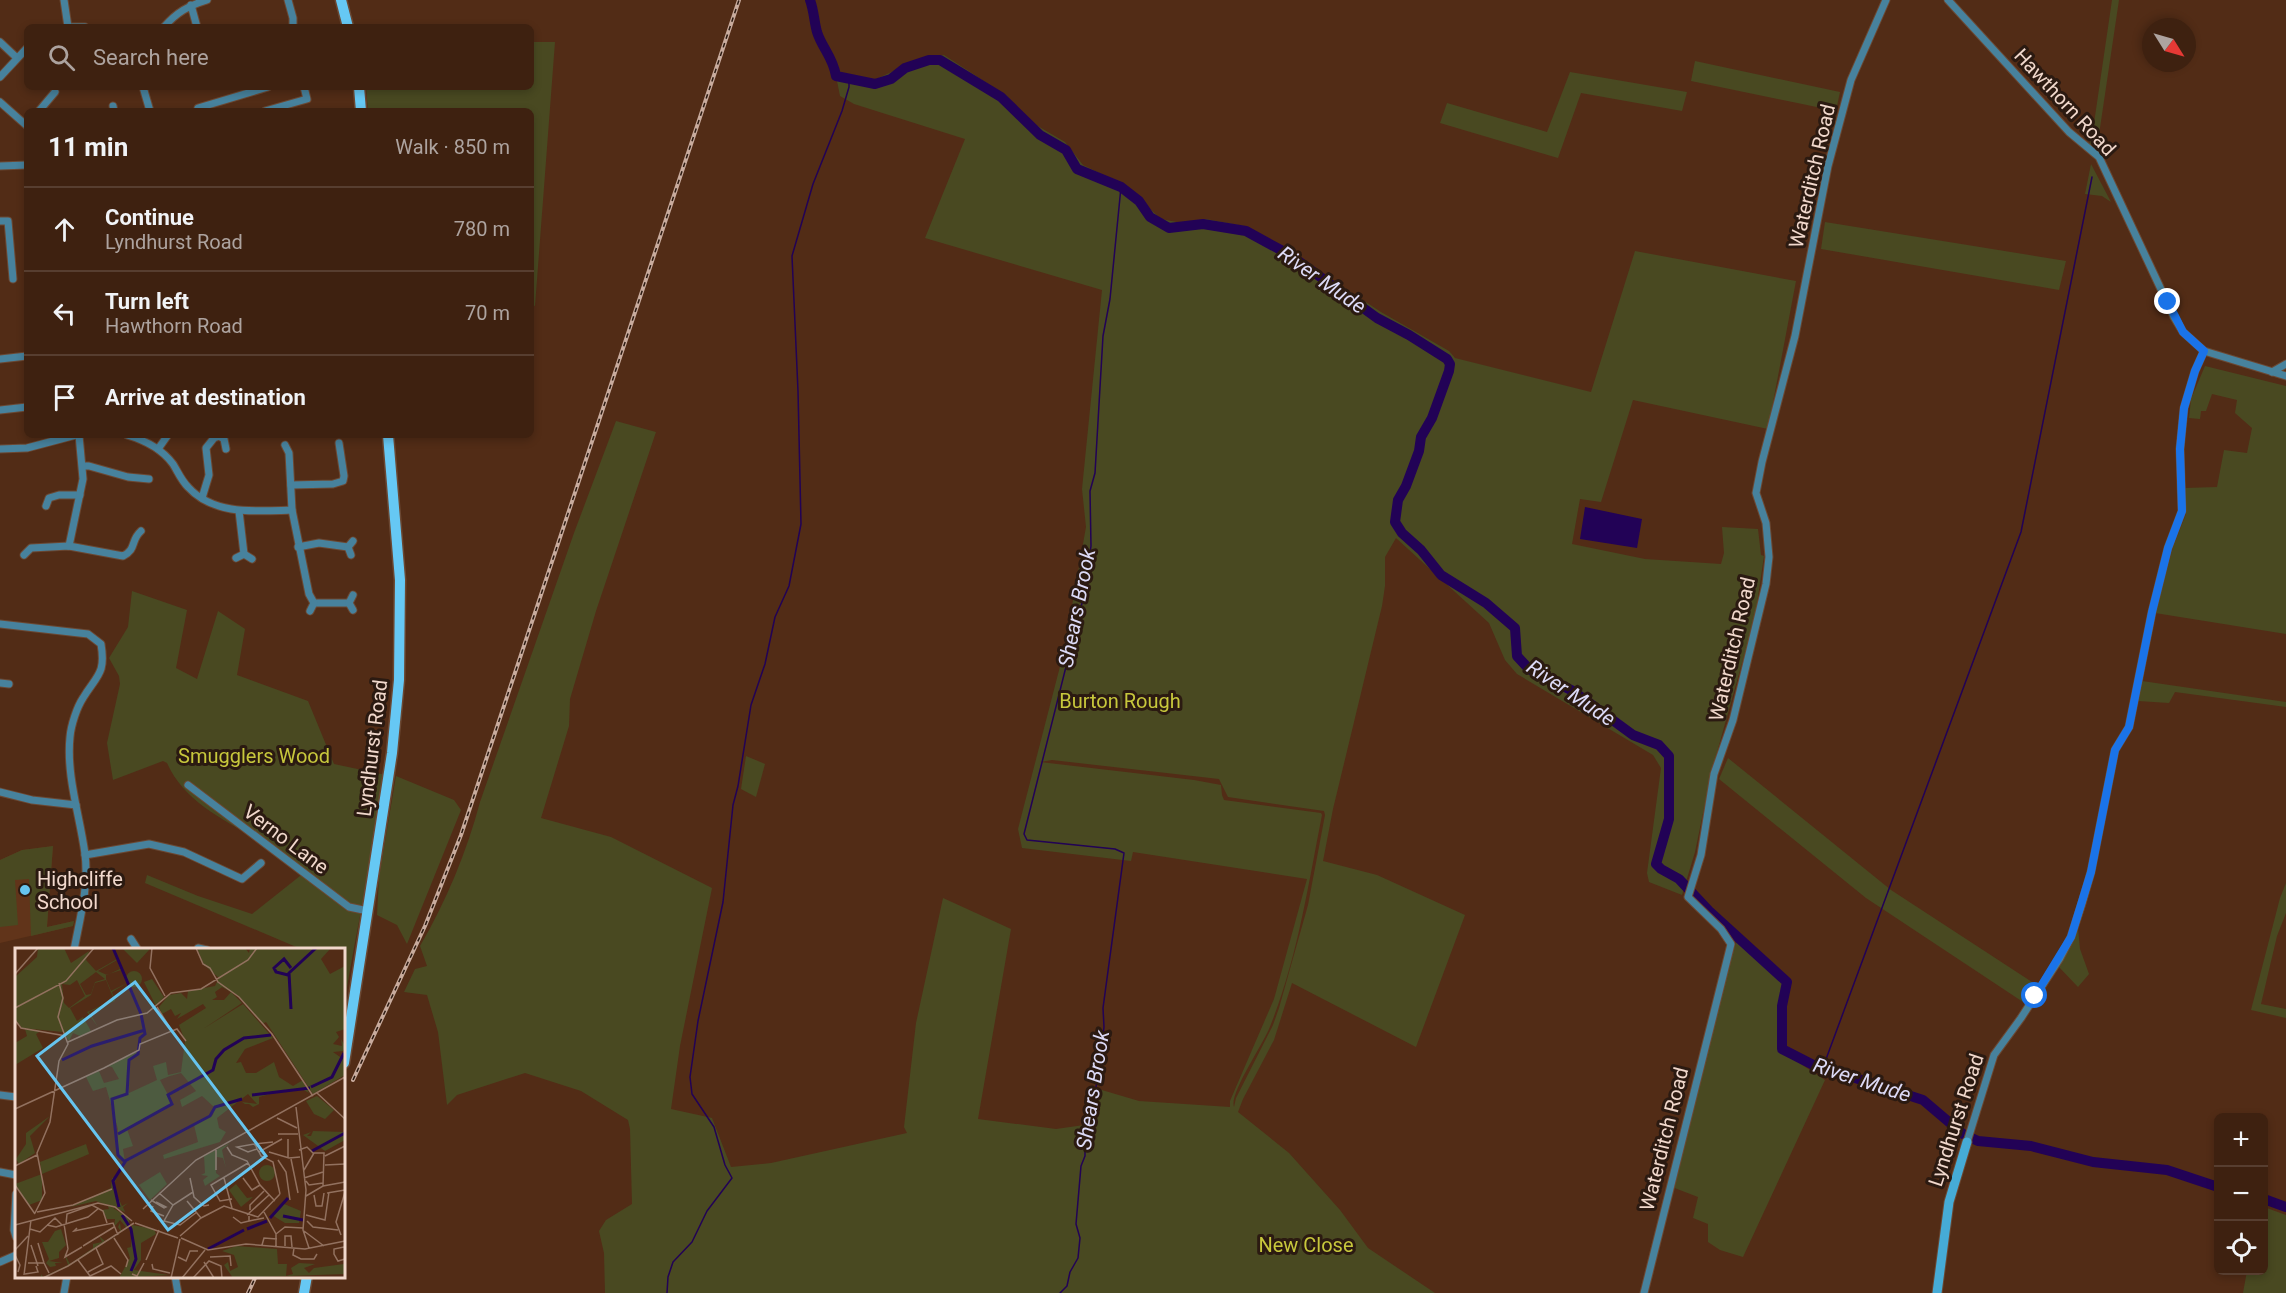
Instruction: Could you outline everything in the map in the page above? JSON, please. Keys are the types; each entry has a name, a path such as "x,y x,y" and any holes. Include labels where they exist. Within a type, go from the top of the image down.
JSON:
{"main road":[{"path":"341,0 347,24"},
{"path":"359,90 361,108"},
{"name":"Lyndhurst Road","path":"345,1057 392,753 399,680 400,580 388,438"},
{"path":"304,1293 307,1278"}],"street":[{"path":"64,0 68,24"},
{"path":"167,24 175,14 191,5 207,0"},
{"path":"288,0 293,24"},
{"name":"Waterditch Road","path":"1644,1293 1731,944 1721,929 1688,897 1701,855 1714,774 1733,720 1766,584 1769,557 1766,523 1756,493 1795,336 1828,166 1851,80 1886,0"},
{"name":"Hawthorn Road","path":"1948,0 2069,132 2099,157 2183,332 2204,351 2286,376"},
{"path":"191,5 196,24"},
{"path":"0,42 16,58"},
{"path":"0,77 24,51"},
{"path":"143,90 149,108"},
{"path":"198,108 258,90"},
{"path":"276,108 307,99 305,90"},
{"path":"42,108 55,92"},
{"path":"0,102 24,122"},
{"path":"0,166 24,165"},
{"path":"13,279 4,221 16,221"},
{"name":"Lyndhurst Road","path":"1936,1293 1949,1202 1994,1055 2060,958 2071,937 2091,872 2115,750 2129,727 2152,612 2168,548 2182,511 2180,449 2184,408 2195,371 2204,351"},
{"path":"0,358 24,356"},
{"path":"2272,372 2286,364"},
{"path":"0,410 24,408"},
{"path":"0,449 27,448 65,438"},
{"path":"69,546 80,495 83,466 78,438"},
{"path":"134,438 158,449 169,459 187,486 202,498 239,511 292,510"},
{"path":"158,449 166,438"},
{"path":"202,498 209,475 207,448 214,438"},
{"path":"222,438 226,449"},
{"path":"291,485 340,484 344,476 339,443"},
{"path":"285,445 289,453 292,510 298,548 309,594 314,603"},
{"path":"340,453 351,451"},
{"path":"83,466 128,477 139,474 148,479"},
{"path":"47,499 59,495 80,495"},
{"path":"239,511 244,554"},
{"path":"24,555 31,548 69,546 123,556 130,550 131,535 141,531"},
{"path":"348,548 353,541"},
{"path":"298,548 319,543 348,548"},
{"path":"348,548 351,555"},
{"path":"236,558 244,554"},
{"path":"244,554 252,559"},
{"path":"314,603 351,607 353,595"},
{"path":"310,611 314,603"},
{"path":"0,624 88,634 101,644 104,660 98,678 82,699 70,732 69,751 85,855 86,881 74,948"},
{"path":"0,683 9,684"},
{"name":"Verno Lane","path":"188,785 350,907 368,911"},
{"path":"0,792 32,800 76,806"},
{"path":"85,855 149,844 184,852 242,879 261,863"},
{"path":"131,939 137,948"},
{"path":"0,1095 15,1097"},
{"path":"0,1172 15,1174"},
{"path":"15,1212 15,1234"},
{"path":"0,1262 15,1255"},
{"path":"64,1293 67,1278"},
{"path":"175,1278 178,1293"}],"shaded area":[{"path":"1585,507 1642,519 1637,548 1580,539"},
{"name":"Highcliffe School","path":"53,846 47,927 74,921 73,926 0,943 0,860 22,850"}],"green space":[{"path":"2112,0 2119,0 2097,148 2100,154 2089,144 2092,137"},
{"path":"534,42 555,42 535,306 534,108 368,108 366,90 534,90"},
{"path":"944,55 1007,96 1031,122 1065,142 1083,165 1124,185 1161,219 1182,223 1206,219 1244,226 1281,246 1381,312 1449,351 1455,358 1591,392 1635,251 1796,281 1768,429 1633,400 1601,502 1580,499 1572,544 1645,559 1721,564 1724,553 1722,527 1758,529 1761,555 1764,556 1755,617 1712,770 1695,852 1682,895 1649,882 1647,873 1661,768 1653,755 1517,674 1505,660 1489,623 1396,538 1385,557 1382,606 1333,809 1323,861 1377,875 1465,915 1416,1047 1292,983 1274,1040 1238,1112 1289,1153 1340,1210 1368,1248 1435,1293 605,1293 604,1253 599,1231 606,1220 632,1204 628,1120 581,1091 525,1073 457,1095 447,1105 438,1032 427,995 404,992 415,969 427,966 420,946 439,912 462,857 574,533 616,421 656,432 596,611 570,699 569,726 541,818 611,837 712,888 680,1046 671,1109 712,1118 731,1167 771,1163 907,1133 904,1127 916,1023 943,898 1011,929 978,1119 1056,1129 1084,1125 1088,1120 1094,1088 1094,1097 1095,1088 1139,1101 1230,1107 1230,1101 1274,999 1307,879 1133,852 1131,861 1022,848 1018,829 1064,651 1086,527 1082,489 1102,290 925,238 965,139 854,104 840,96 836,76 848,75 874,80 922,58","holes":["1052,760 1219,779 1228,797 1324,811 1325,815 1308,905 1279,1008 1273,1025 1236,1098 1234,1107 1236,1092 1269,1029 1287,977 1306,896 1321,813 1224,800 1221,785 1194,780 1040,762"]},
{"path":"1695,61 1840,92 1836,111 1691,81"},
{"path":"1570,72 1687,92 1682,111 1581,93 1558,158 1440,123 1447,103 1547,132"},
{"path":"2091,164 2111,202 2102,196 2085,194"},
{"path":"1825,222 2066,261 2059,290 1821,249"},
{"path":"2205,366 2286,386 2286,634 2155,613 2173,547 2186,514 2185,488 2217,487 2224,450 2247,453 2252,428 2235,413 2237,400 2212,394 2206,411 2201,411 2200,419 2189,418 2191,399"},
{"name":"Smugglers Wood","path":"132,591 187,610 176,668 197,679 218,611 245,629 237,675 308,701 334,764 386,775 345,1000 345,948 299,948 145,883 147,875 198,896 252,914 305,872 288,858 211,812 193,798 178,782 167,763 163,761 113,780 107,743 120,684 119,676 109,658 128,627"},
{"path":"2142,681 2286,702 2286,707 2175,692 2169,703 2138,701"},
{"path":"746,756 765,764 756,797 741,789"},
{"path":"1728,758 1891,890 2032,982 2023,1002 1866,898 1719,779"},
{"path":"396,776 454,800 461,810 407,944 397,925 377,915 379,877"},
{"name":"Highcliffe School","path":"53,846 47,927 74,921 73,926 31,936 29,879 15,880 18,925 0,927 0,860 22,850"},
{"path":"2286,883 2286,913 2277,936 2261,1004 2286,1009 2286,1018 2251,1010"},
{"path":"2078,928 2080,949 2089,974 2078,987 2059,967"},
{"path":"1737,941 1783,984 1777,1014 1778,1049 1825,1080 1743,1257 1720,1250 1708,1242 1708,1224 1693,1218 1698,1197 1672,1187 1728,964"},
{"path":"2268,1208 2286,1215 2286,1293 2243,1293 2246,1275 2268,1275"}],"waterway":[{"name":"River Mude","path":"810,0 817,32 836,76 875,84 891,79 905,68 929,60 940,60 1001,97 1040,135 1066,150 1077,169 1121,187 1139,201 1150,217 1169,228 1203,224 1246,231 1290,255 1377,318 1447,359 1450,364 1449,371 1432,418 1421,437 1419,451 1406,486 1398,500 1395,522 1402,533 1421,550 1441,575 1486,603 1515,628 1517,656 1529,669 1573,691 1633,735 1659,745 1669,756 1669,819 1656,864 1679,879 1709,911 1787,982 1782,1006 1782,1049 1827,1072 1843,1074 1923,1100 1963,1134 1978,1141 2031,1146 2093,1162 2167,1170 2214,1186"},
{"path":"667,1293 668,1277 673,1262 692,1242 707,1211 732,1178 725,1165 714,1127 692,1094 690,1077 698,1021 723,902 733,805 751,705 765,664 775,617 789,586 801,524 792,256 813,184 842,111 849,79"},
{"path":"1822,1070 2021,532 2092,177"},
{"name":"Shears Brook","path":"1060,1293 1067,1286 1070,1272 1078,1258 1080,1238 1076,1224 1081,1166 1085,1156 1085,1140 1097,1082 1104,1027 1103,1008 1124,853 1115,849 1027,840 1024,834 1083,599 1091,546 1090,491 1095,473 1103,336 1110,299 1121,187"},
{"name":"River Mude","path":"2268,1200 2286,1207"}],"railway":[{"path":"353,1080 425,926 461,835 739,0"},
{"path":"248,1293 255,1278"}],"place":[{"name":"Highcliffe School","path":"25,890"}],"route":[{"path":"2035,996 2071,937 2082,903 2091,872 2115,750 2129,727 2152,612 2168,548 2182,511 2180,449 2184,408 2195,371 2204,351 2183,332 2168,302"}],"park label":[{"name":"Burton Rough","path":"1120,701"},
{"name":"New Close","path":"1306,1245"}]}
